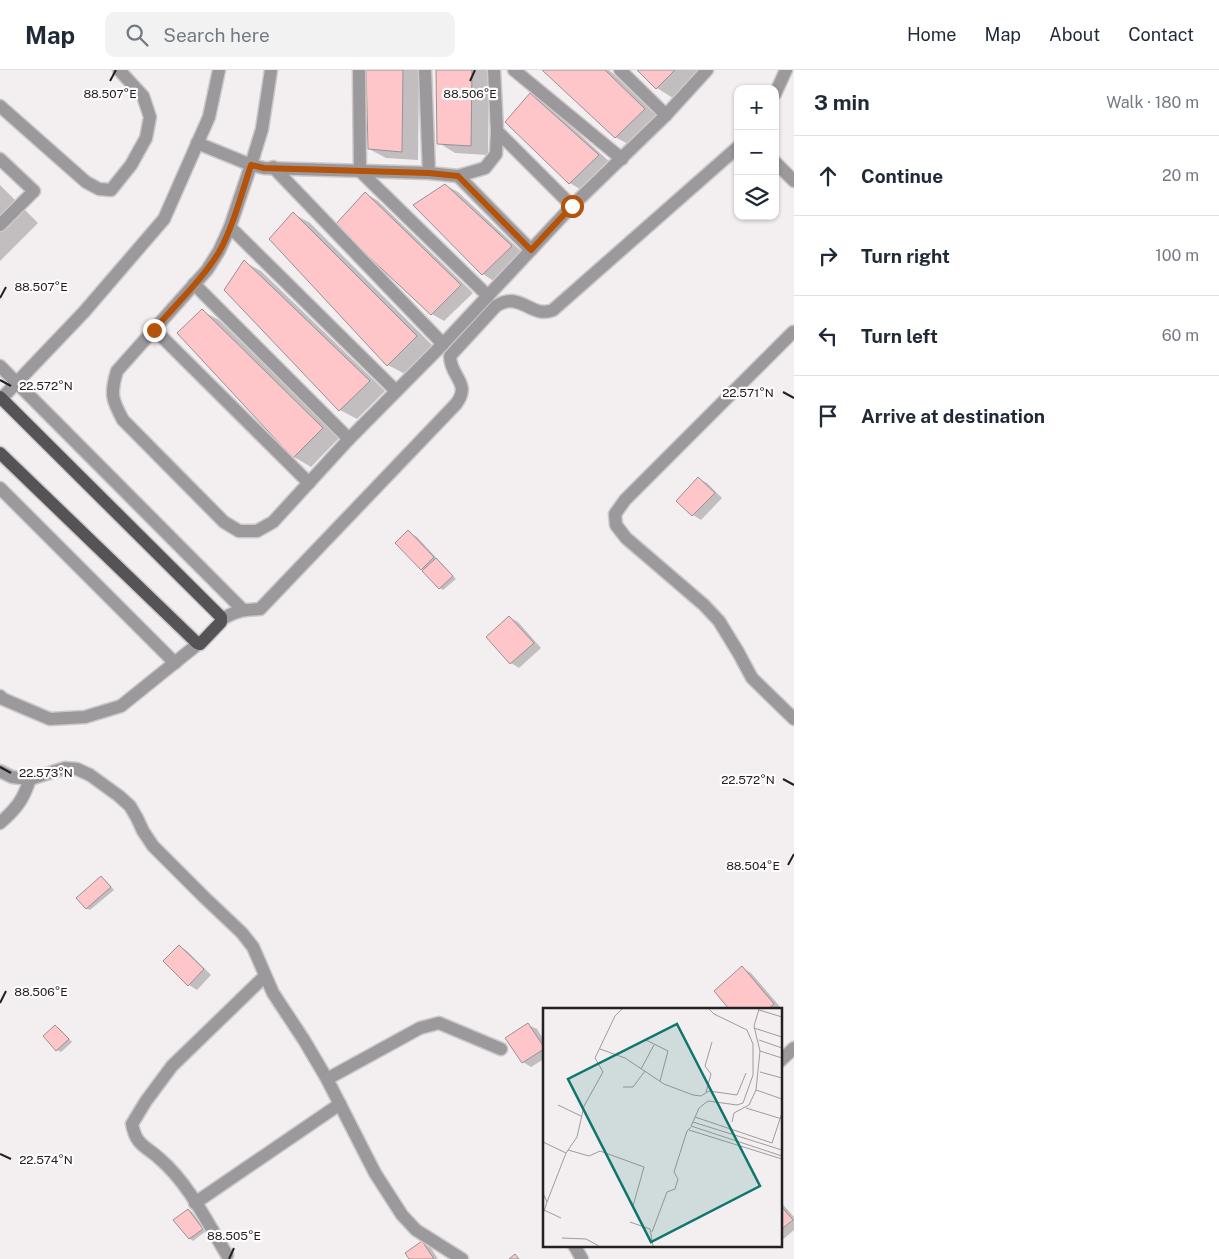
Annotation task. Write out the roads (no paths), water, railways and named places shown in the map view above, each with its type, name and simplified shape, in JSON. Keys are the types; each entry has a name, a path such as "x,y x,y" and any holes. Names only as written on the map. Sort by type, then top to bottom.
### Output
{"main road":[{"path":"0,399 214,610 222,619 221,622 198,644 0,453"}],"street":[{"path":"0,106 86,182 99,189 111,190 131,165 146,138 150,117 143,96 119,70"},
{"path":"0,399 84,312 164,220 208,117 219,70"},
{"path":"271,70 262,128 230,227 219,251 207,270 117,371 112,386 114,404 123,420 224,522 239,531 257,532 273,522 349,438 444,344 572,206 666,115 707,70"},
{"path":"359,70 360,171 488,296"},
{"path":"425,70 429,173"},
{"path":"197,143 251,165 264,168 429,173 458,176 485,168 496,154 497,131 494,70"},
{"path":"514,70 622,159"},
{"path":"620,70 666,115"},
{"path":"779,85 786,70"},
{"path":"497,131 572,206"},
{"path":"222,619 235,612 260,609 456,404 461,397 462,388 450,361 450,356 496,306 506,301 513,301 540,312 553,310 734,151"},
{"path":"0,159 34,191 0,224"},
{"path":"779,166 794,180"},
{"path":"273,167 444,344"},
{"path":"458,176 531,250"},
{"path":"230,227 396,391"},
{"path":"194,284 349,438"},
{"path":"154,330 309,483"},
{"path":"793,332 625,500 615,514 616,525 626,538 704,605 719,621 752,678 794,719"},
{"path":"0,366 243,610"},
{"path":"0,488 175,663"},
{"path":"0,696 50,719 85,717 122,706 198,644"},
{"path":"0,771 12,777 30,779 65,768 77,769 90,775 130,806 153,846 242,933 253,947 273,993 328,1079 375,1173 402,1215 416,1230 462,1259"},
{"path":"0,823 20,804 30,779"},
{"path":"227,1255 185,1186 174,1172 141,1145 134,1134 132,1124 146,1101 172,1066 265,976"},
{"path":"328,1079 420,1028 439,1023 501,1049"},
{"path":"782,1059 794,1048"},
{"path":"195,1203 340,1104"},
{"path":"575,1246 582,1259"}]}
